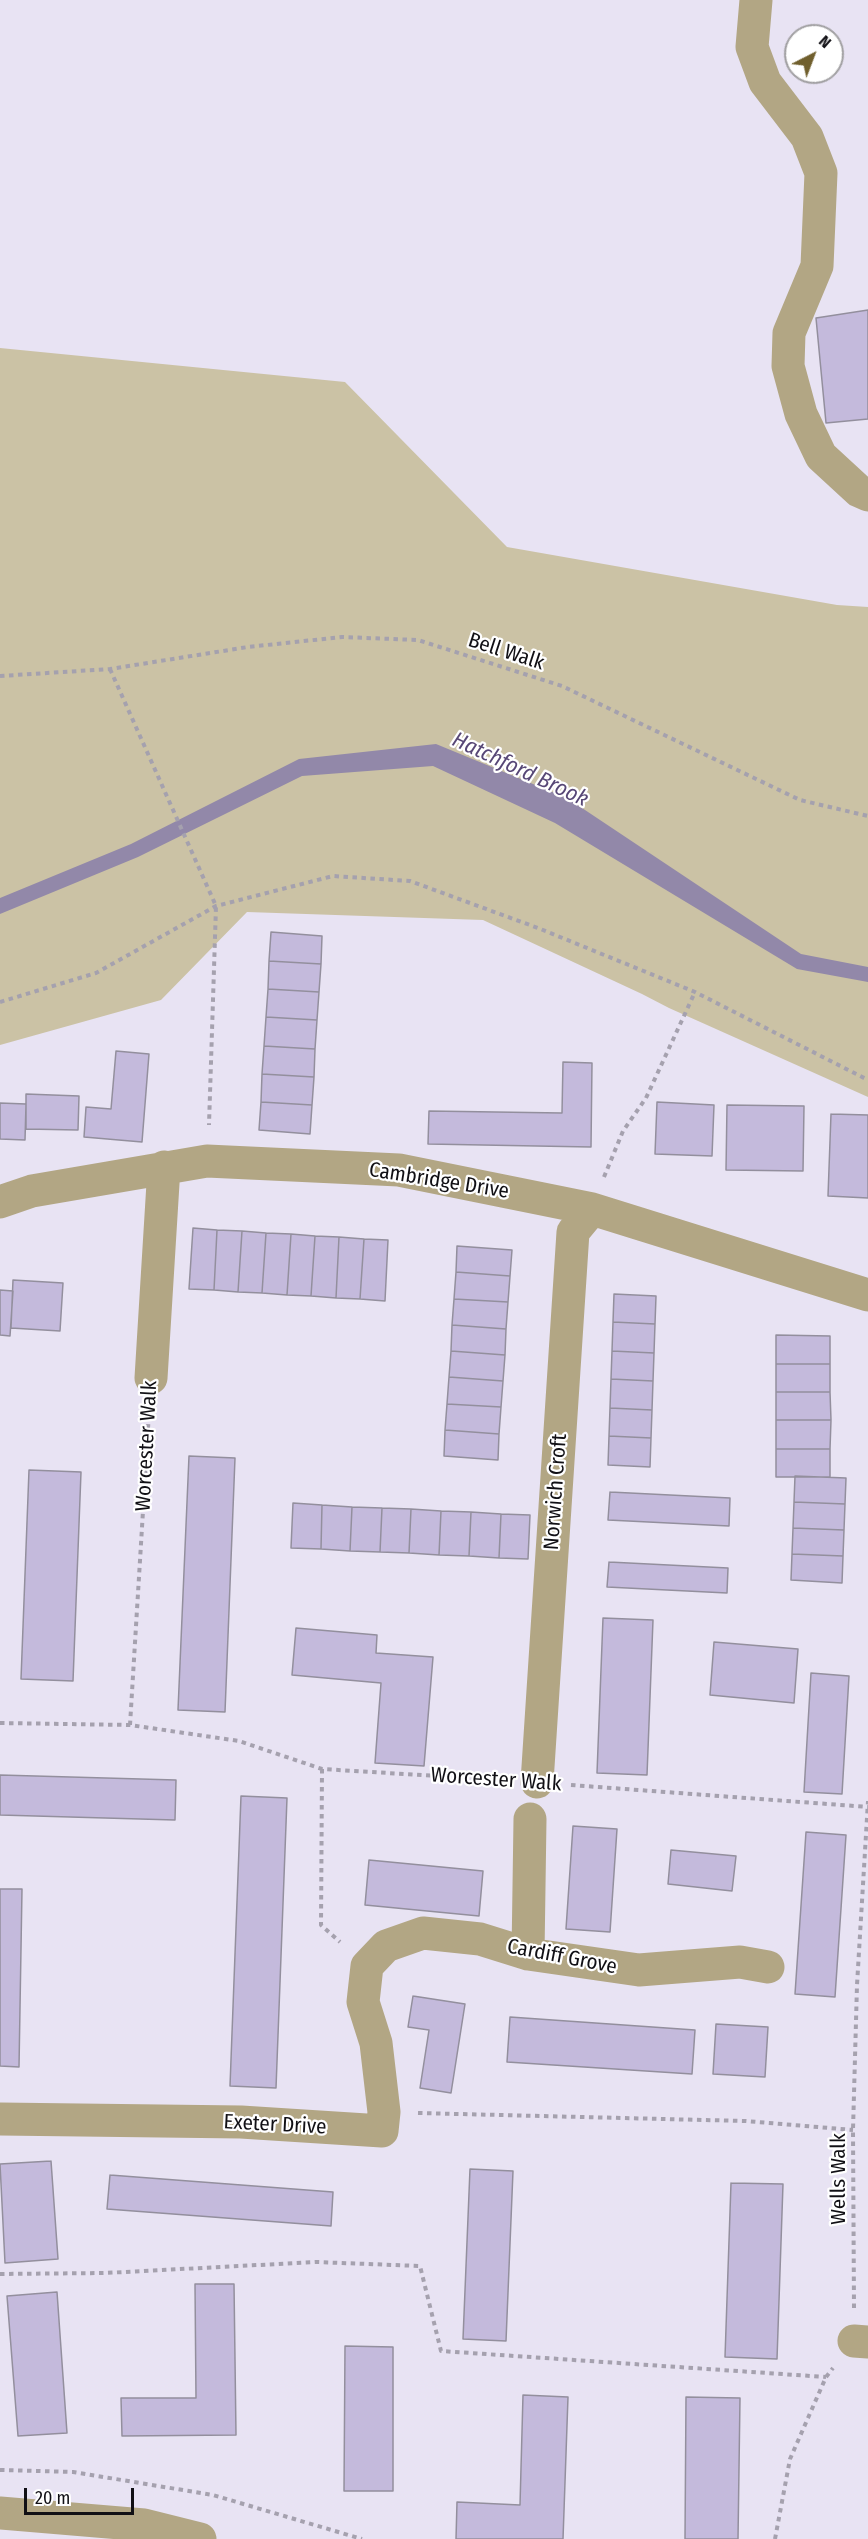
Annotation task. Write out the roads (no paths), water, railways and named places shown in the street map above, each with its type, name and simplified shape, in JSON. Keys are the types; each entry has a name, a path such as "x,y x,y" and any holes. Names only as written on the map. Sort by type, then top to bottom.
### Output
{"street":[{"path":"756,0 752,47 765,82 807,137 821,173 817,266 789,333 788,366 801,414 821,456 859,491 868,495"},
{"name":"Cambridge Drive","path":"0,1202 32,1191 207,1161 399,1170 592,1209 868,1295"},
{"name":"Worcester Walk","path":"151,1378 164,1167"},
{"name":"Norwich Croft","path":"537,1782 573,1232 592,1209"},
{"path":"528,1954 530,1819"},
{"name":"Cardiff Grove","path":"384,2112 376,2043 363,2002 367,1966 386,1946 423,1933 480,1939 528,1954 639,1970 740,1962 768,1968"},
{"name":"Exeter Drive","path":"0,2119 241,2122 382,2131 384,2112"},
{"path":"0,2513 144,2525 200,2539"}],"water label":[{"name":"Hatchford Brook","path":"520,770"}]}
